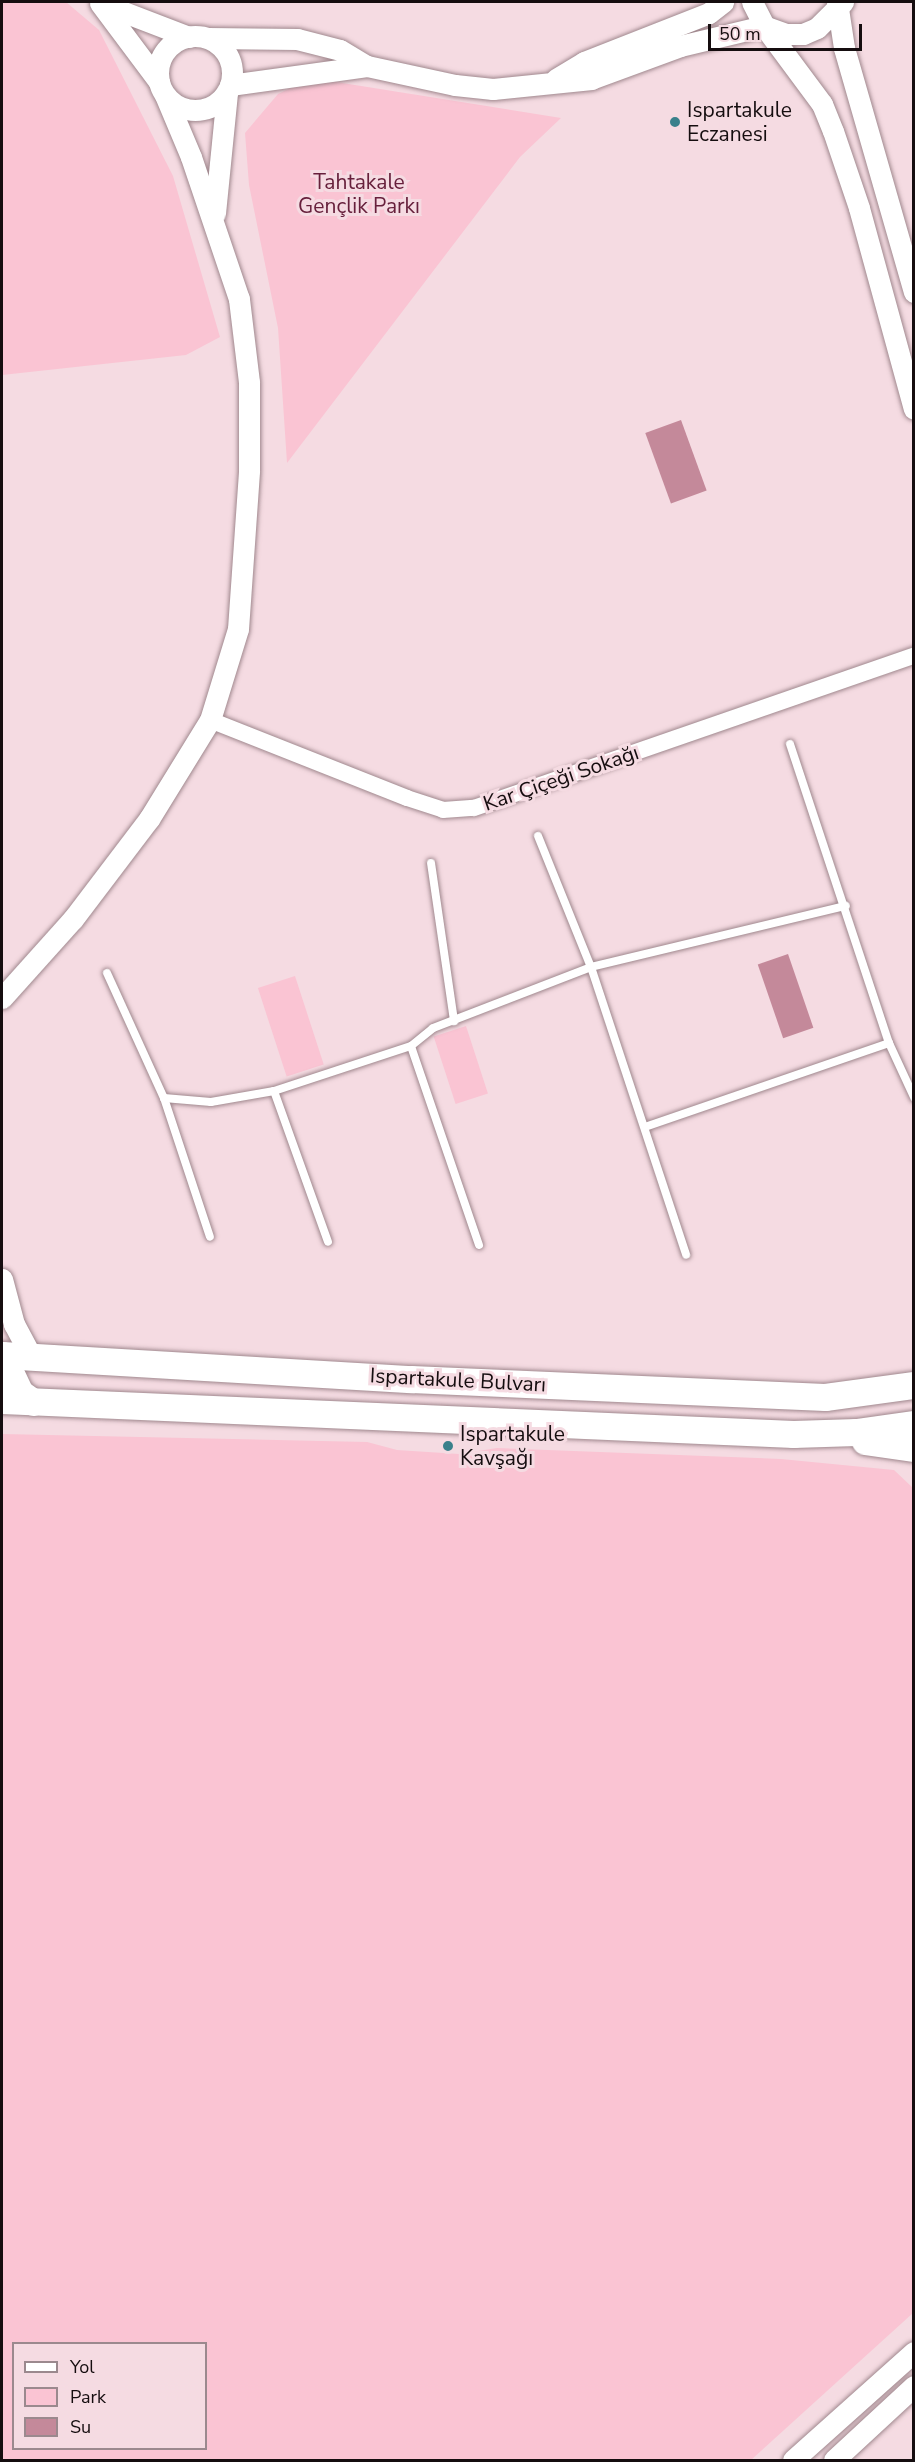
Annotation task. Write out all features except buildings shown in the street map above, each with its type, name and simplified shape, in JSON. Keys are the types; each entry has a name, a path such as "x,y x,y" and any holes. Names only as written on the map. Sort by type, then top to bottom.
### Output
{"main road":[{"name":"Ispartakule Bulvarı","path":"914,1385 825,1397 67,1361 31,1356 4,1378 33,1401 813,1434 914,1424"},
{"path":"813,1434 914,1448"}],"street":[{"path":"99,2 162,89 184,108 195,110 216,104 229,88 367,66 493,90 520,89 553,81 591,79 680,46 764,26 786,34 803,34 817,28 839,3"},
{"path":"99,2 198,38 226,52 230,63 229,88 215,229"},
{"path":"553,81 584,62 709,13 723,2"},
{"path":"752,2 764,26 822,104 833,131 859,208 914,409"},
{"path":"839,3 844,48 914,292"},
{"path":"2,998 73,919 149,819 210,720 238,629 249,470 249,382 239,299 191,157 162,89 158,71 166,50 198,38 297,39 340,50 367,66"},
{"name":"Kar Çiçeği Sokağı","path":"210,720 407,798 443,810 474,808 914,656"},
{"path":"2,1279 14,1324 31,1356"},
{"path":"793,2460 914,2352"},
{"path":"834,2460 914,2386"}],"lane":[{"path":"790,744 846,906 889,1043 914,1097"},
{"path":"538,836 591,967 686,1255"},
{"path":"431,862 454,1021"},
{"path":"164,1098 210,1102 274,1091 411,1046 434,1028 591,967 846,906"},
{"path":"107,973 164,1098 210,1237"},
{"path":"645,1127 889,1043"},
{"path":"411,1046 479,1245"},
{"path":"274,1091 328,1242"}],"green space":[{"path":"2,2 66,2 99,30 173,176 220,337 186,355 2,375"},
{"name":"Tahtakale Gençlik Parkı","path":"311,78 561,118 520,157 287,463 278,328 249,185 245,133 278,94"},
{"path":"295,976 324,1064 287,1076 258,988"},
{"path":"466,1026 488,1094 456,1104 434,1037"},
{"path":"2,1434 367,1442 397,1450 459,1454 497,1448 781,1459 894,1470 913,1488 913,2313 751,2460 2,2460"}],"water":[{"path":"681,420 707,490 671,503 645,433"},
{"path":"788,954 813,1028 783,1038 758,964"}],"place":[{"name":"Ispartakule Eczanesi","path":"675,122"},
{"name":"Ispartakule Kavşağı","path":"448,1446"}]}
